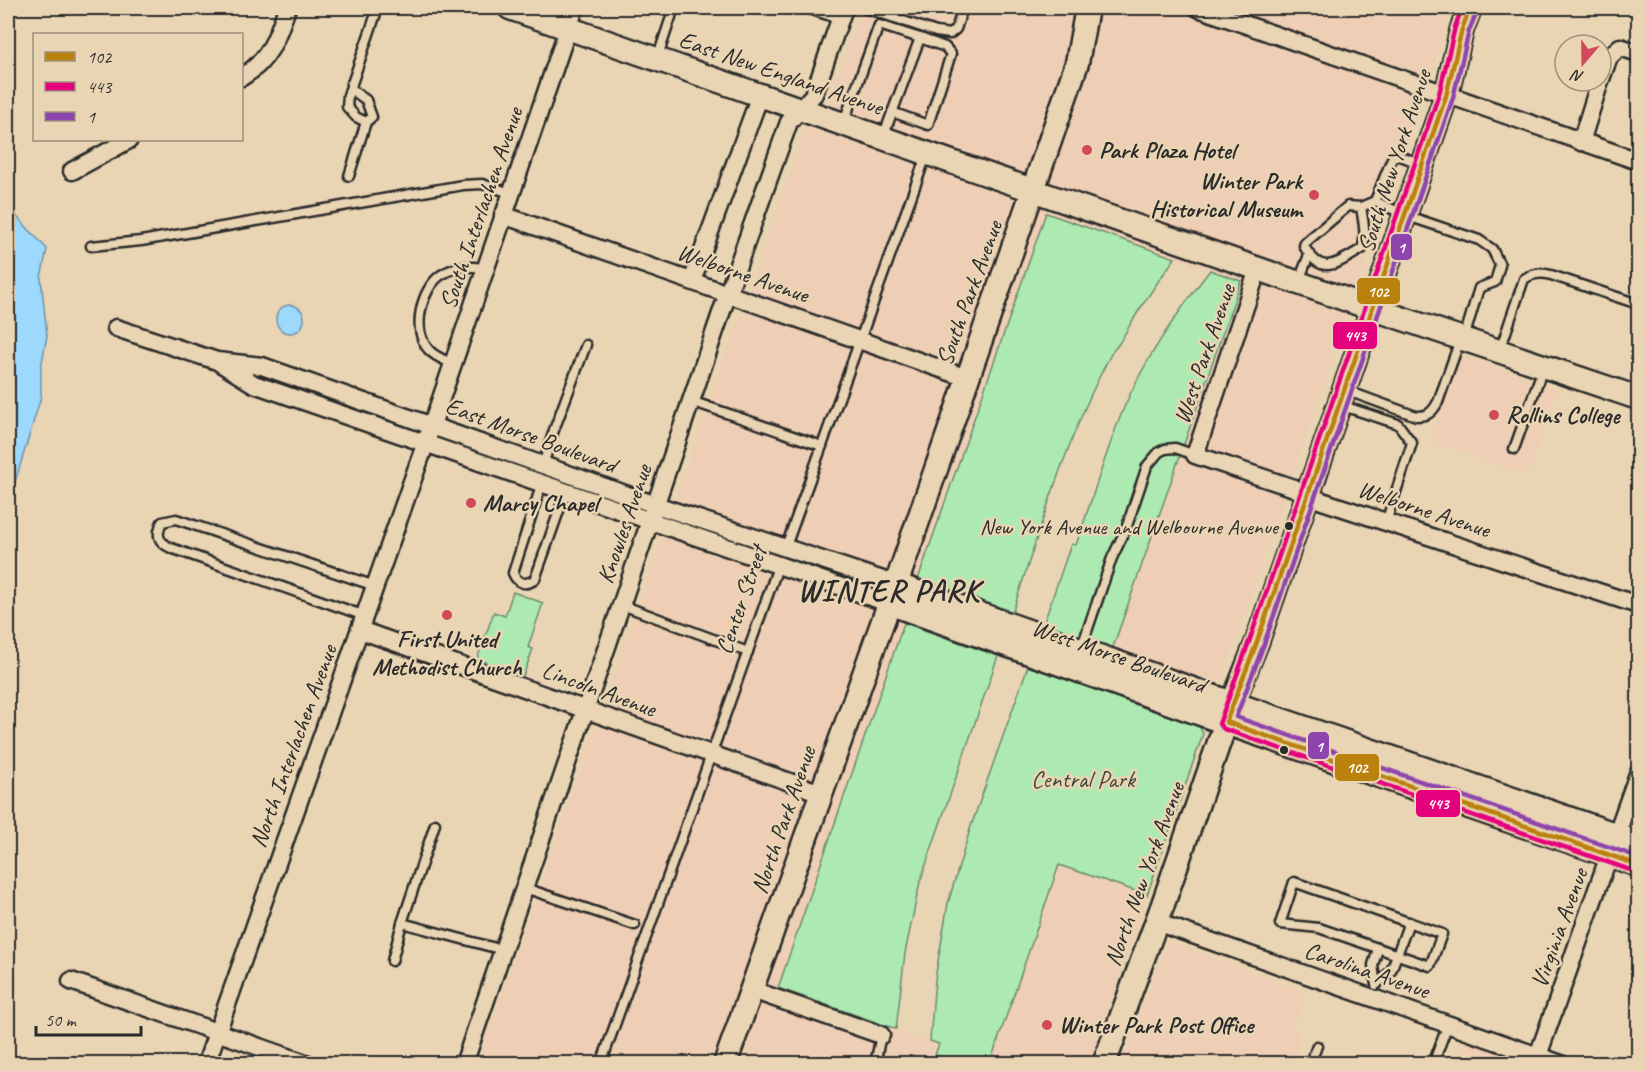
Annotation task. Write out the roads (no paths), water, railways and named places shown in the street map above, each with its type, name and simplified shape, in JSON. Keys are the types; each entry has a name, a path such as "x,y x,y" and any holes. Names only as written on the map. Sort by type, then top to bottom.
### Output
{"street":[{"path":"243,76 274,47 287,8"},
{"name":"East New England Avenue","path":"510,8 571,18 657,59 1298,283 1638,398"},
{"name":"South Park Avenue","path":"892,593 1077,63 1087,8"},
{"path":"1198,8 1313,46 1446,96 1638,161"},
{"name":"South New York Avenue","path":"1229,712 1257,642 1309,495 1446,96 1470,8"},
{"name":"Knowles Avenue","path":"464,1064 728,293 789,122 814,94 842,13"},
{"name":"South Interlachen Avenue","path":"426,444 571,18"},
{"path":"1613,53 1620,47 1638,53"},
{"path":"1613,62 1616,60 1638,65"},
{"path":"1581,142 1597,93"},
{"path":"692,281 760,94"},
{"path":"72,171 127,141"},
{"name":"Welborne Avenue","path":"503,215 967,378"},
{"name":"West Park Avenue","path":"1195,455 1258,269"},
{"name":"East Morse Boulevard","path":"116,328 217,361 262,366 543,465 653,513"},
{"name":"East Morse Boulevard","path":"217,361 254,384 426,444 566,491 653,513 892,593"},
{"name":"North Interlachen Avenue","path":"206,1064 426,444"},
{"name":"Welborne Avenue","path":"1195,455 1386,522 1638,605"},
{"name":"West Morse Boulevard","path":"892,593 1121,675 1622,844 1638,865"},
{"name":"North Park Avenue","path":"724,1064 892,593"},
{"name":"Lincoln Avenue","path":"362,623 586,710 821,793"},
{"name":"North New York Avenue","path":"1104,1064 1229,712"},
{"name":"Virginia Avenue","path":"1537,1059 1622,844 1638,774"},
{"name":"Carolina Avenue","path":"1156,922 1374,991 1448,1024 1537,1059 1561,1064"},
{"path":"71,981 298,1062"},
{"path":"752,990 881,1035"}],"lane":[{"path":"366,122 356,117 347,107 351,84 378,8"},
{"path":"657,59 674,8"},
{"path":"806,8 842,13"},
{"path":"865,8 880,10 936,32 950,34 956,29 963,8"},
{"path":"843,124 879,25 945,47 951,54 928,125 892,112"},
{"path":"883,137 920,38"},
{"path":"349,176 366,122 372,117 366,100 352,90 351,84"},
{"name":"Center Street","path":"601,1064 927,153"},
{"path":"1361,207 1364,245 1362,249 1334,266 1328,267 1309,255 1305,243 1348,206 1361,207 1376,201 1394,156 1400,156 1422,165"},
{"path":"91,246 141,241 463,185 482,184 511,193"},
{"path":"1342,397 1416,416 1426,416 1433,411 1463,338 1479,288 1495,282 1500,265 1492,249 1479,240 1405,215 1376,201"},
{"path":"1298,283 1309,255"},
{"path":"453,364 437,357 422,339 420,317 422,305 440,276 471,265 485,269"},
{"path":"1500,351 1524,279 1530,275 1544,273 1638,304"},
{"path":"543,465 586,345"},
{"path":"1514,449 1544,366"},
{"path":"1342,397 1398,424 1412,443 1386,522"},
{"path":"691,401 822,446"},
{"path":"1077,659 1147,466 1159,452 1165,449 1175,448 1195,455"},
{"path":"542,483 513,573 518,581 525,584 536,579 566,491"},
{"path":"362,623 162,544 158,537 159,529 162,522 176,519 375,586"},
{"path":"622,605 748,652"},
{"path":"392,961 402,923 435,824"},
{"path":"1294,882 1409,922 1442,934 1430,966 1319,928 1280,924 1294,882"},
{"path":"525,888 635,925"},
{"path":"1374,991 1391,972 1409,922"},
{"path":"402,923 503,950"},
{"path":"1374,991 1373,965 1378,949"},
{"path":"1433,1064 1448,1024"},
{"path":"875,1064 881,1035"},
{"path":"1310,1064 1317,1046"}],"water":[{"path":"8,207 47,249 41,278 47,336 41,367 41,397 8,505"},
{"path":"290,305 300,309 304,319 300,329 290,333 280,329 276,319 280,309"}],"place":[{"name":"Park Plaza Hotel","path":"1087,150"},
{"name":"Winter Park Historical Museum","path":"1314,195"},
{"name":"Rollins College","path":"1494,415"},
{"name":"Marcy Chapel","path":"471,503"},
{"name":"New York Avenue and Welbourne Avenue","path":"1289,526"},
{"name":"First United Methodist Church","path":"447,615"},
{"name":"Winter Park Post Office","path":"1047,1025"}],"district":[{"name":"WINTER PARK","path":"889,591"}],"park label":[{"name":"Central Park","path":"1083,779"}]}
